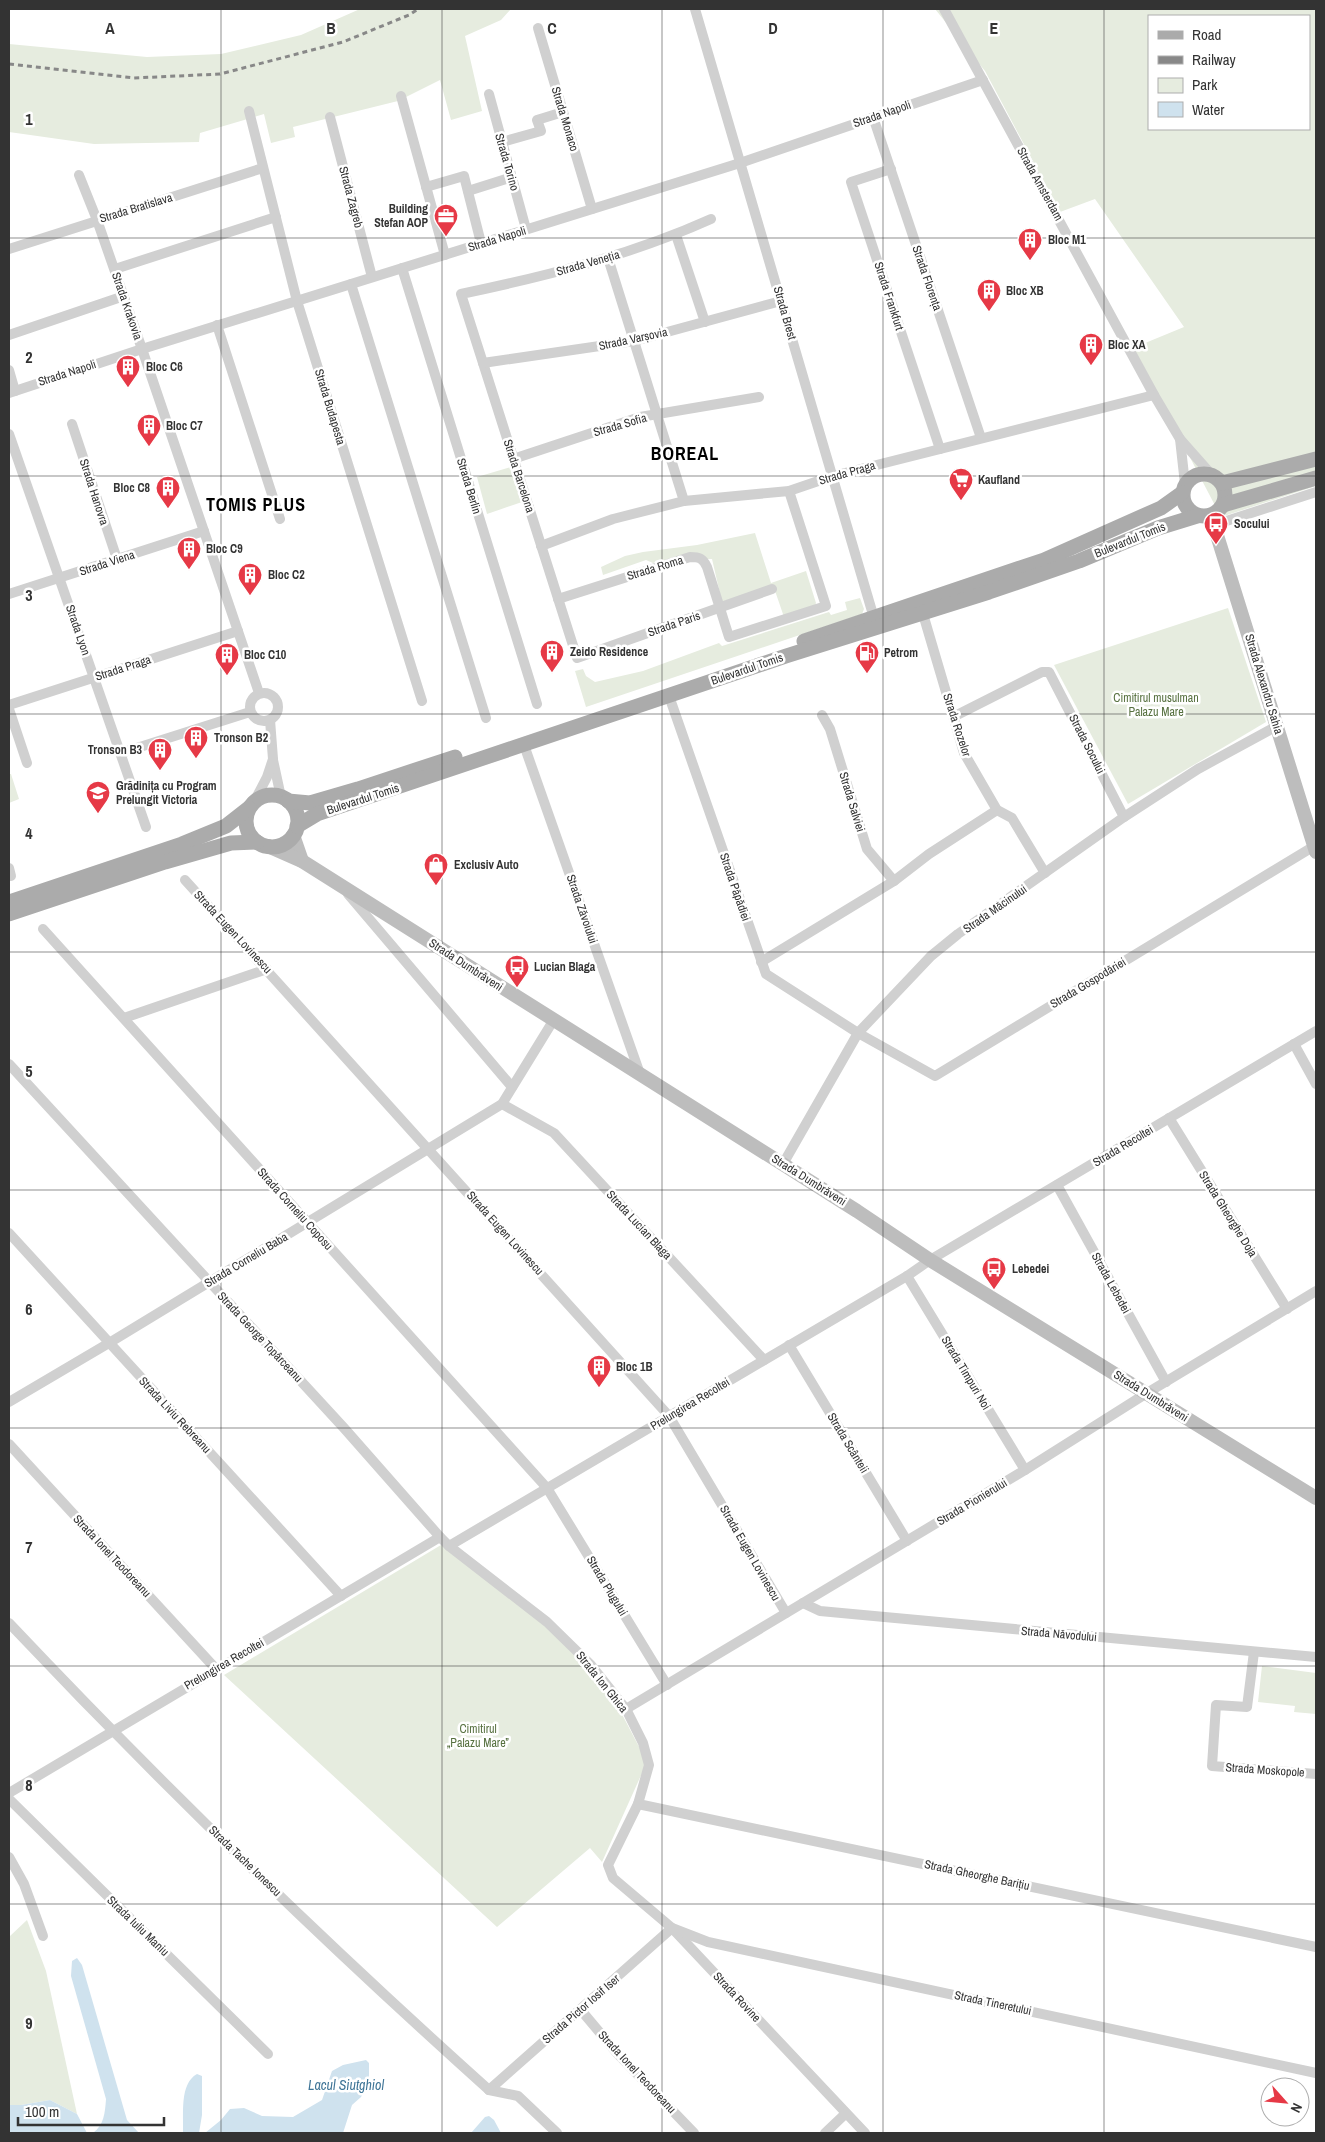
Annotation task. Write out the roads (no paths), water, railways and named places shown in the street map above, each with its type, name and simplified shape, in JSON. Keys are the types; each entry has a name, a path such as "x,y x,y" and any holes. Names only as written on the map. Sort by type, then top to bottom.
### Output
{"main road":[{"path":"1217,479 1225,498 1223,505 1218,511 1207,519 1189,511 1184,503 1184,489 1192,477 1201,473 1217,479 1316,459"},
{"path":"1223,505 1316,478"},
{"name":"Bulevardul Tomis","path":"285,799 310,803 358,789 1044,560 1161,508 1184,489"},
{"name":"Bulevardul Tomis","path":"295,830 317,814 786,656 923,614 1079,561 1158,528 1207,519"},
{"path":"9,902 182,844 226,826 267,795 285,799 297,815 295,830 286,843 231,843 165,862 9,914"},
{"path":"252,805 247,826 252,838 263,844"}],"street":[{"name":"Strada Brest","path":"695,9 874,618"},
{"name":"Strada Amsterdam","path":"944,9 1180,439 1217,479"},
{"name":"Strada Monaco","path":"538,28 592,209"},
{"name":"Strada Napoli","path":"12,392 142,349 740,163 983,80"},
{"name":"Strada Torino","path":"489,94 526,230"},
{"path":"401,96 445,255"},
{"name":"Strada Budapesta","path":"249,111 297,301 422,701"},
{"path":"502,142 540,131 537,120 563,112"},
{"name":"Strada Florența","path":"873,117 981,438"},
{"name":"Strada Zagreb","path":"330,118 372,277"},
{"name":"Strada Bratislava","path":"9,249 263,168"},
{"name":"Strada Frankfurt","path":"890,169 851,182 940,449"},
{"name":"Strada Krakovia","path":"79,175 115,270 259,693"},
{"path":"426,187 464,176 481,244"},
{"path":"468,191 512,177"},
{"path":"115,270 276,216"},
{"name":"Strada Veneția","path":"461,294 518,282 608,258 676,234 711,219"},
{"path":"676,234 705,322"},
{"path":"608,258 684,501"},
{"name":"Strada Berlin","path":"402,268 537,704"},
{"path":"351,284 486,718"},
{"name":"Strada Barcelona","path":"461,294 576,658"},
{"path":"9,335 124,296"},
{"name":"Strada Varșovia","path":"483,363 634,341 781,301"},
{"path":"217,326 280,519"},
{"path":"9,370 12,392"},
{"name":"Strada Praga","path":"541,546 613,519 684,501 789,491 833,476 1154,394"},
{"name":"Strada Sofia","path":"513,459 640,417 760,397"},
{"name":"Strada Hanovra","path":"72,424 117,560"},
{"name":"Strada Lyon","path":"9,434 146,827"},
{"name":"Strada Amsterdam","path":"1180,439 1184,489"},
{"path":"720,608 729,638 826,606 789,491"},
{"path":"1207,519 1316,492"},
{"name":"Strada Alexandru Sahia","path":"1207,519 1316,848"},
{"name":"Strada Viena","path":"9,594 204,531"},
{"name":"Strada Roma","path":"558,599 679,559 699,557 707,567 720,608"},
{"name":"Strada Paris","path":"576,658 772,589"},
{"name":"Strada Rozelor","path":"923,614 964,752 997,810 1012,818 1045,873"},
{"name":"Strada Praga","path":"9,707 94,677 238,631"},
{"name":"Strada Socului","path":"953,717 1042,672 1049,672 1124,817"},
{"path":"250,712 251,701 259,693 269,694 276,700 278,709 270,720 273,759 285,799"},
{"name":"Strada Păpădiei","path":"669,696 766,974 858,1033"},
{"path":"9,707 27,763"},
{"path":"121,753 250,712"},
{"path":"250,712 259,720 270,720"},
{"name":"Strada Salviei","path":"822,715 830,729 867,849 894,881"},
{"name":"Strada Măcinului","path":"783,1164 858,1033 931,956 1124,817 1198,769 1277,726"},
{"name":"Strada Zăvoiului","path":"524,745 640,1074"},
{"path":"252,805 267,776 273,759"},
{"path":"761,962 894,881 929,854 997,810"},
{"path":"295,830 302,861"},
{"name":"Strada Dumbrăveni","path":"263,844 302,861 857,1211 930,1260 1316,1498"},
{"name":"Strada Gospodăriei","path":"858,1033 935,1076 1316,848"},
{"name":"Strada Eugen Lovinescu","path":"186,880 670,1416 786,1614"},
{"path":"341,886 512,1087"},
{"name":"Strada Corneliu Coposu","path":"43,929 548,1488"},
{"path":"124,1018 267,969"},
{"name":"Strada Corneliu Baba","path":"9,1402 502,1104 553,1021"},
{"name":"Strada Recoltei","path":"930,1260 1316,1031"},
{"path":"1294,1044 1316,1084"},
{"name":"Strada George Topârceanu","path":"9,1064 344,1428 449,1546"},
{"name":"Strada Lucian Blaga","path":"502,1104 554,1133 764,1360"},
{"name":"Strada Gheorghe Doja","path":"1169,1118 1287,1309"},
{"name":"Strada Lebedei","path":"1057,1185 1166,1382"},
{"name":"Strada Liviu Rebreanu","path":"9,1234 341,1596"},
{"name":"Prelungirea Recoltei","path":"449,1546 908,1276 930,1260"},
{"name":"Strada Timpuri Noi","path":"908,1276 1025,1470"},
{"name":"Strada Pionierului","path":"626,1709 1025,1470 1147,1393 1316,1291"},
{"name":"Strada Scânteii","path":"789,1346 907,1541"},
{"name":"Strada Ionel Teodoreanu","path":"9,1444 216,1669"},
{"name":"Strada Plugului","path":"548,1488 667,1685"},
{"name":"Prelungirea Recoltei","path":"9,1792 440,1537"},
{"name":"Strada Ion Ghica","path":"449,1546 514,1594 547,1622 591,1665 626,1709 643,1743 649,1765 638,1804 608,1865"},
{"name":"Strada Năvodului","path":"803,1603 820,1611 1316,1657"},
{"name":"Strada Tache Ionescu","path":"9,1623 111,1731 395,2005 489,2090"},
{"name":"Strada Moskopole","path":"1254,1652 1247,1707 1216,1705 1212,1766 1316,1774"},
{"name":"Strada Iuliu Maniu","path":"9,1799 268,2054"},
{"name":"Strada Gheorghe Barițiu","path":"638,1804 1316,1947"},
{"path":"9,1858 24,1884 43,1936"},
{"name":"Strada Rovine","path":"608,1865 613,1878 672,1928 864,2133"},
{"name":"Strada Pictor Iosif Iser","path":"489,2090 672,1928"},
{"name":"Strada Tineretului","path":"672,1928 708,1942 1316,2073"},
{"name":"Strada Ionel Teodoreanu","path":"580,2009 617,2053 694,2133"},
{"path":"489,2090 518,2096 556,2133"},
{"path":"826,2133 845,2114"}],"water":[{"path":"77,1958 82,1965 127,2120 139,2133 93,2133 102,2122 106,2099 71,1976 72,1961"},
{"name":"Lacul Siutghiol","path":"366,2060 369,2063 369,2082 361,2097 352,2105 343,2133 205,2133 221,2120 230,2109 244,2108 262,2116 293,2117 322,2100 332,2071 343,2065"},
{"path":"197,2074 202,2076 202,2115 199,2133 183,2133 185,2092 191,2079"},
{"path":"50,2100 77,2114 87,2133 9,2133 9,2105"},
{"path":"489,2116 494,2120 501,2133 471,2133 485,2117"}],"railway":[{"path":"9,64 134,78 220,74 343,42 409,15 418,9"}],"place":[{"name":"Building Stefan AOP","path":"446,237"},
{"name":"Bloc M1","path":"1030,261"},
{"name":"Bloc XB","path":"989,312"},
{"name":"Bloc XA","path":"1091,366"},
{"name":"Bloc C6","path":"128,388"},
{"name":"Bloc C7","path":"149,447"},
{"name":"Kaufland","path":"961,501"},
{"name":"Bloc C8","path":"168,509"},
{"name":"Socului","path":"1216,545"},
{"name":"Bloc C9","path":"189,570"},
{"name":"Bloc C2","path":"250,596"},
{"name":"Zeido Residence","path":"552,673"},
{"name":"Petrom","path":"867,674"},
{"name":"Bloc C10","path":"227,676"},
{"name":"Tronson B2","path":"196,759"},
{"name":"Tronson B3","path":"160,771"},
{"name":"Grădinița cu Program Prelungit Victoria","path":"98,814"},
{"name":"Exclusiv Auto","path":"436,886"},
{"name":"Lucian Blaga","path":"517,988"},
{"name":"Lebedei","path":"994,1290"},
{"name":"Bloc 1B","path":"599,1388"}],"district":[{"name":"BOREAL","path":"685,453"},
{"name":"TOMIS PLUS","path":"256,504"}],"park label":[{"name":"Cimitirul musulman Palazu Mare","path":"1156,705"},
{"name":"Cimitirul „Palazu Mare”","path":"478,1736"}]}
